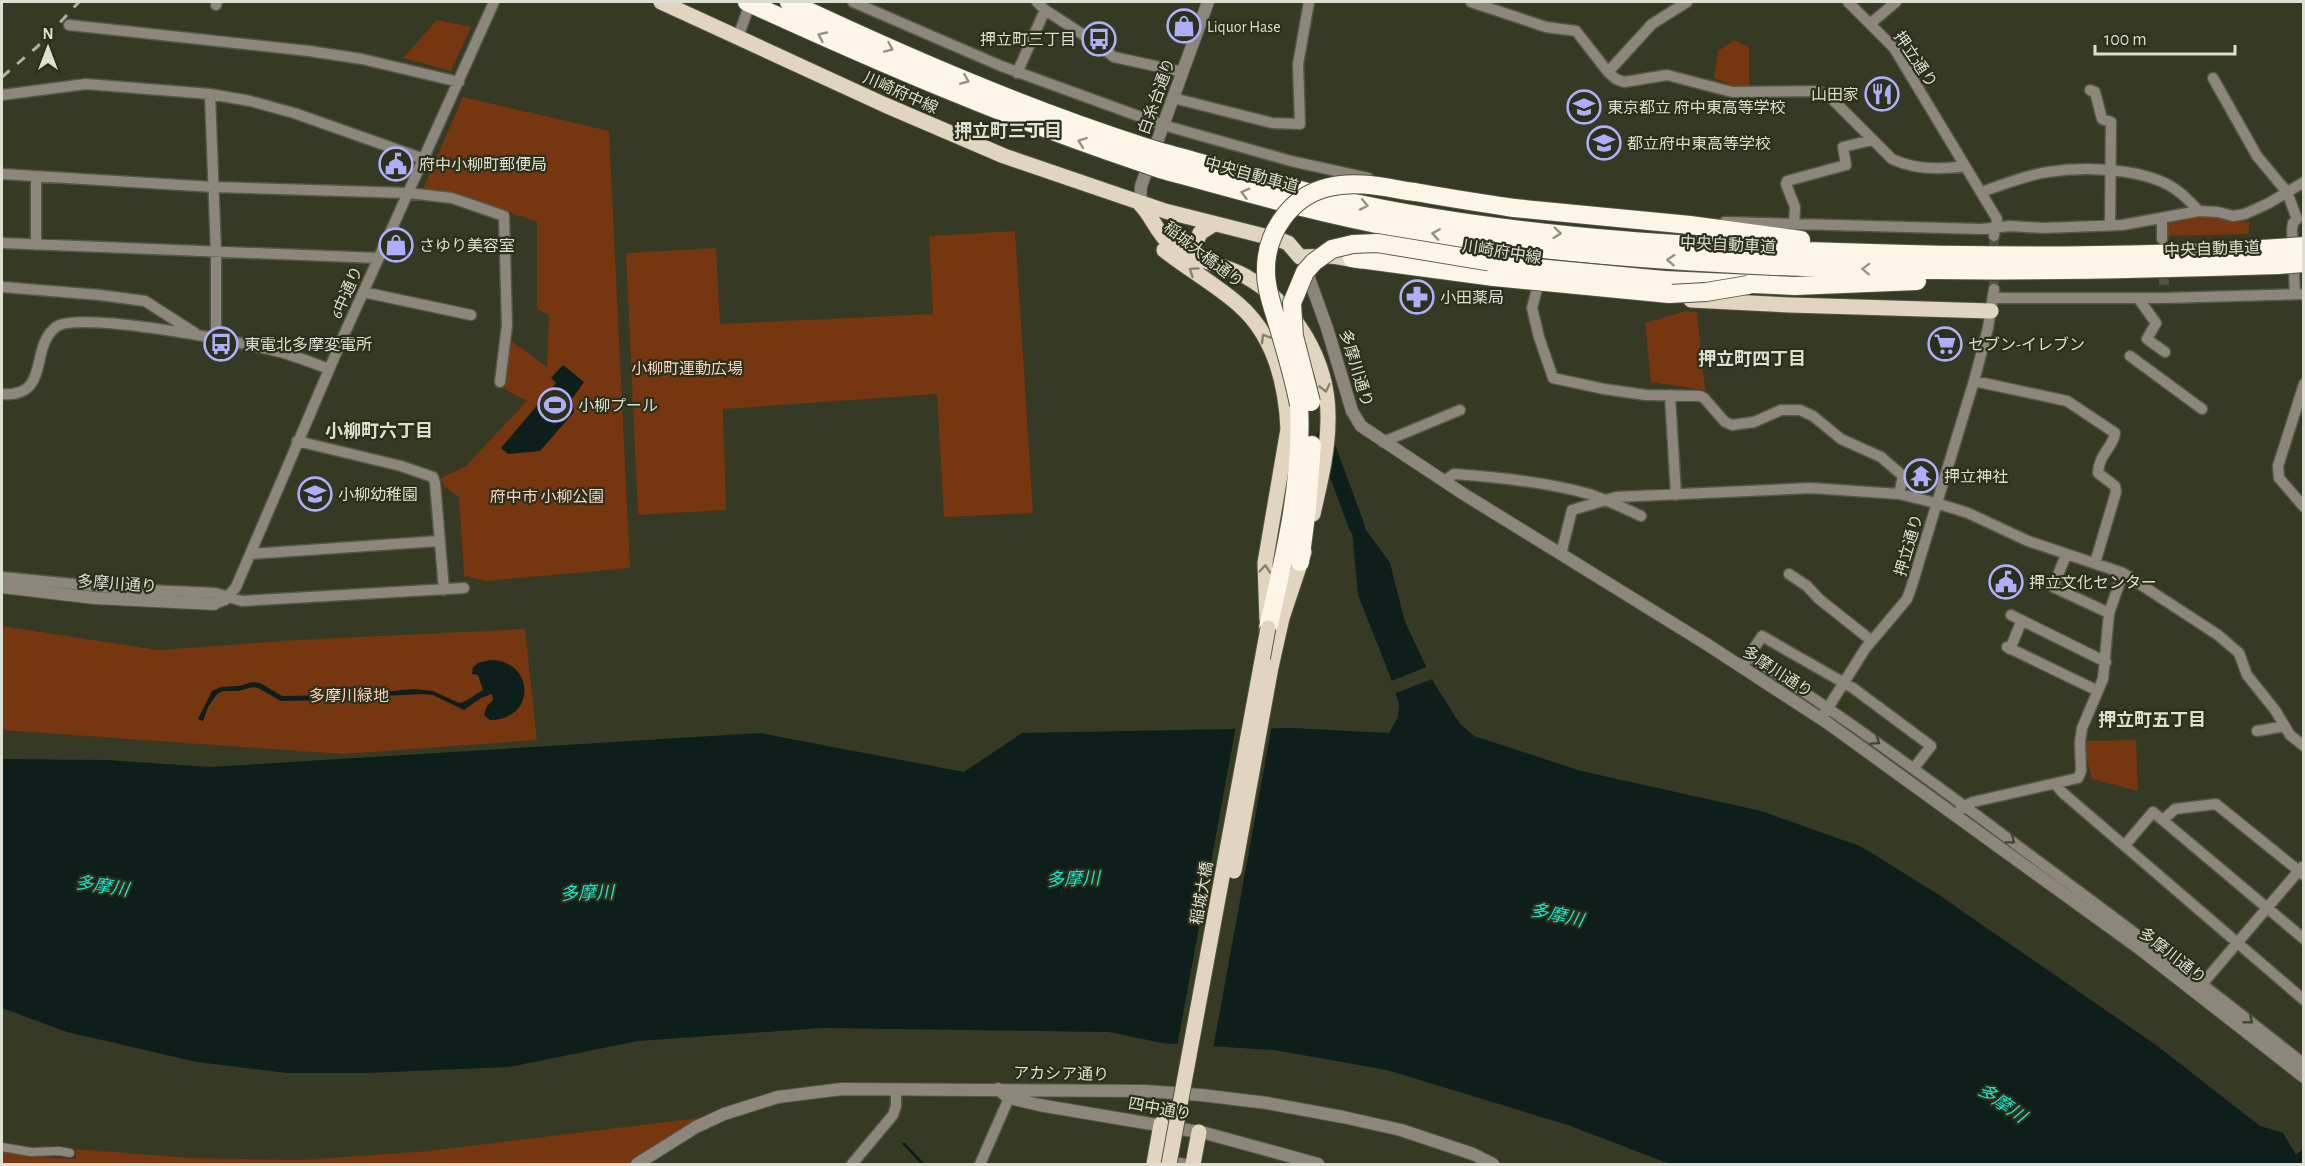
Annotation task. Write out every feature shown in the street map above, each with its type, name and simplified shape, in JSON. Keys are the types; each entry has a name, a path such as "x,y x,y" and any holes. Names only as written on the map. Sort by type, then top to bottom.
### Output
{"highway":[{"path":"789,2 911,58 1092,130 1140,153"},
{"path":"747,7 1011,117 1140,153"},
{"name":"中央自動車道","path":"1140,153 1162,161 1405,213 1598,238 1788,250 1929,255 2270,257 2304,263"},
{"path":"1273,630 1293,498 1300,429 1299,405 1294,379 1272,307 1266,273 1268,247 1280,221 1303,198 1328,187 1343,185 1379,187 1514,208 1690,225 1825,244 2270,257"},
{"path":"1300,562 1313,428 1307,378 1293,326 1292,303 1305,272 1332,249 1353,244 1377,243 1516,266 1664,280 1795,286 1928,281 2131,279 2270,257"},
{"name":"中央自動車道","path":"2270,257 2304,246"},
{"path":"1352,258 1494,277 1669,294 1706,292 1748,285"}],"main road":[{"name":"川崎府中線","path":"661,2 1004,156 1140,204 1280,240 1288,243 1300,257"},
{"name":"稲城大橋通り","path":"1140,204 1151,215 1161,235 1177,249 1234,270 1258,284 1282,304 1304,334 1321,372 1329,417 1324,460 1307,543 1273,630"},
{"name":"稲城大橋通り","path":"1140,204 1144,225 1158,245 1240,306 1254,321 1268,342 1278,365 1287,408 1288,429 1265,570 1273,630"},
{"path":"1198,257 1196,245 1200,232 1214,224"},
{"name":"川崎府中線","path":"1300,257 1314,250 1333,246 1377,248 1601,289 1681,300 1699,299 1790,305 1993,299"},
{"name":"川崎府中線","path":"1300,257 1333,255 1392,270 1537,289 1601,289"},
{"name":"稲城大橋","path":"1159,1164 1273,630"},
{"name":"稲城大橋","path":"1179,1164 1273,630"},
{"path":"1159,1164 1161,1124"},
{"path":"1193,1164 1199,1132"}],"street":[{"name":"6中通り","path":"229,597 250,554 378,258 494,2"},
{"path":"853,2 1017,73 1163,125 1291,161 1404,186 1519,204 1648,217 1794,225 1995,231 2122,225 2199,212 2218,212 2234,216 2245,214 2304,182"},
{"name":"白糸台通り","path":"1140,204 1141,186 1208,2"},
{"path":"1173,98 1272,123 1300,124 1298,64 1309,2"},
{"path":"1471,2 1546,27 1576,31 1616,79 1624,81 1667,75 1732,92 1816,91 1829,96 1892,159 1926,169 1965,166"},
{"path":"1608,72 1652,24 1686,2"},
{"name":"押立通り","path":"1848,2 1894,48 1997,219 1995,231"},
{"path":"1870,23 1896,2"},
{"path":"1017,73 1041,6 1114,57 1183,72"},
{"path":"738,38 747,7"},
{"path":"69,25 309,51 362,59 459,82"},
{"path":"1993,299 2165,298 2299,294 2292,230 2293,223 2297,219 2287,192 2257,156 2213,78"},
{"path":"2,95 86,84 210,94 250,101 294,113 424,159"},
{"path":"2090,90 2095,92 2102,119 2111,122 2110,225"},
{"path":"210,94 216,253 216,339"},
{"path":"1794,225 1795,207 1786,184 1787,181 1846,165 1842,147 1872,140"},
{"path":"1981,192 2049,171 2109,170 2139,174 2165,184 2179,191 2199,212"},
{"path":"2,174 213,187 408,193 452,198 504,216 507,325 501,382"},
{"path":"36,176 36,245"},
{"path":"2162,218 2162,239"},
{"path":"2,243 378,258"},
{"name":"多摩川通り","path":"1300,257 1317,299 1354,417 1361,426 1561,554 1745,662 1821,719 1960,810 2304,1077"},
{"path":"2164,285 2165,298"},
{"path":"2,287 145,301 198,334"},
{"path":"1537,289 1532,308 1553,378 1646,395 1700,396 1725,422 1732,425 1754,422 1781,410 1800,410 1813,416 1841,439 1881,457 1903,476 1899,494"},
{"path":"363,292 471,315"},
{"path":"2138,298 2156,323 2147,339 2165,352"},
{"name":"押立通り","path":"1821,719 1872,641 1907,598 1974,381 1993,299"},
{"path":"2,394 23,391 31,385 49,335 56,327 76,322 198,334 275,350 329,369"},
{"path":"2130,356 2202,409"},
{"path":"1974,381 2067,400 2115,433 2115,438 2098,463 2098,473 2115,486 2116,492 2095,563"},
{"path":"2304,384 2278,466 2279,478 2304,507"},
{"path":"1670,395 1676,495"},
{"path":"1383,442 1460,410"},
{"path":"297,441 401,466 433,477 444,590"},
{"path":"1444,481 1454,474 1515,480 1572,490 1605,500 1641,516"},
{"path":"1561,554 1572,510 1616,497 1811,488 1899,494 1936,503 1968,513 2028,541 2123,573 2218,635 2239,653 2247,675 2275,710 2290,735 2304,746"},
{"path":"250,554 439,540"},
{"path":"2066,555 2052,587 2109,613"},
{"path":"1960,810 2078,778 2081,771 2082,728 2103,679 2109,613 2123,573"},
{"path":"1789,574 1808,586 1819,599 1872,641"},
{"path":"2,577 124,589 215,593 242,601 464,588"},
{"name":"多摩川通り","path":"2,587 94,598 214,604 229,597"},
{"path":"2011,615 2106,662"},
{"path":"2022,620 2008,648 2098,691"},
{"path":"1914,768 1931,746 1845,682 1762,636 1745,662 1828,707 1914,768 1960,810 2203,983 2304,1064"},
{"path":"2258,731 2285,726"},
{"path":"2055,784 2304,1000"},
{"path":"2163,820 2175,809 2216,804 2302,871 2203,983"},
{"path":"2124,845 2153,812 2304,939"},
{"path":"852,1164 893,1115 896,1106 896,1089"},
{"name":"アカシア通り","path":"637,1164 696,1127 751,1104 810,1091 998,1089 1145,1090 1267,1103 1401,1130 1473,1154 1493,1164"},
{"name":"四中通り","path":"998,1089 1009,1098 1039,1106 1161,1124 1318,1164"},
{"path":"980,1164 1009,1098"},
{"path":"2,1148 31,1152 70,1153"},
{"path":"1159,1164 1166,1160 1184,1164"}],"green space":[{"path":"437,20 471,27 451,71 403,58"},
{"path":"1734,40 1749,47 1749,86 1734,86 1714,78 1718,51"},
{"name":"府中市 小柳公園","path":"463,97 609,131 630,568 486,581 464,576 459,497 444,486 441,478 465,467 527,401 504,389 510,340 547,367 549,315 537,309 537,222 448,191 423,189"},
{"path":"2199,216 2249,222 2249,234 2168,236 2168,222"},
{"name":"小柳町運動広場","path":"1015,231 1033,513 944,517 937,394 723,409 726,510 638,515 626,253 716,248 720,324 933,314 929,236"},
{"path":"1686,311 1697,312 1705,390 1651,382 1645,323"},
{"name":"多摩川緑地","path":"2,626 158,650 297,640 525,629 537,740 342,754 2,730"},
{"path":"2136,740 2138,791 2092,779 2082,741"},
{"path":"707,1117 627,1164 2,1164 2,1151 76,1159 76,1149 190,1158 302,1160 429,1151"}],"water":[{"name":"小柳プール","path":"563,365 584,382 572,399 574,412 540,451 508,454 501,448 556,383 551,378"},
{"name":"多摩川","path":"1350,508 1390,563 1405,622 1434,683 1460,724 1474,736 1581,771 1761,811 1862,847 1939,895 2156,1045 2260,1126 2283,1133 2296,1155 2303,1149 2303,1164 1670,1164 1568,1125 1387,1070 1274,1050 1162,1043 1109,1032 822,1028 638,1041 509,1067 367,1073 287,1073 197,1062 67,1032 2,1008 2,759 106,760 210,767 760,733 964,772 1022,733 1291,728 1389,733 1398,717 1399,704 1358,595"},
{"path":"490,660 505,663 516,669 522,679 523,701 516,711 505,717 490,720 484,715 487,706 493,700 492,694 481,698 464,710 433,695 382,696 359,693 334,700 281,701 253,687 217,694 208,707 203,721 198,719 212,691 221,687 253,682 260,683 282,696 334,695 361,689 383,692 414,689 433,691 462,703 483,690 478,675 472,674 473,667"}],"pier":[{"path":"1429,666 1435,678 1393,694 1389,682"},
{"path":"1272,725 1213,1049 1177,1047 1236,726"}],"waterway":[{"path":"1324,438 1357,527"},
{"path":"904,1144 923,1164"}],"tunnel":[{"path":"1994,236 1994,289"},
{"path":"2163,263 2164,285"}],"railway":[{"path":"2,77 37,47 79,2"}],"place":[{"name":"Liquor Hase","path":"1184,26"},
{"name":"押立町三丁目","path":"1099,39"},
{"name":"山田家","path":"1882,94"},
{"name":"東京都立 府中東高等学校","path":"1584,107"},
{"name":"都立府中東高等学校","path":"1604,143"},
{"name":"府中小柳町郵便局","path":"396,164"},
{"name":"さゆり美容室","path":"396,245"},
{"name":"小田薬局","path":"1417,297"},
{"name":"東電北多摩変電所","path":"221,344"},
{"name":"セブン-イレブン","path":"1945,344"},
{"name":"小柳プール","path":"555,405"},
{"name":"押立神社","path":"1921,476"},
{"name":"小柳幼稚園","path":"315,494"},
{"name":"押立文化センター","path":"2006,582"}],"district":[{"name":"押立町三丁目","path":"1008,131"},
{"name":"押立町四丁目","path":"1752,359"},
{"name":"小柳町六丁目","path":"379,431"},
{"name":"押立町五丁目","path":"2152,720"}]}
